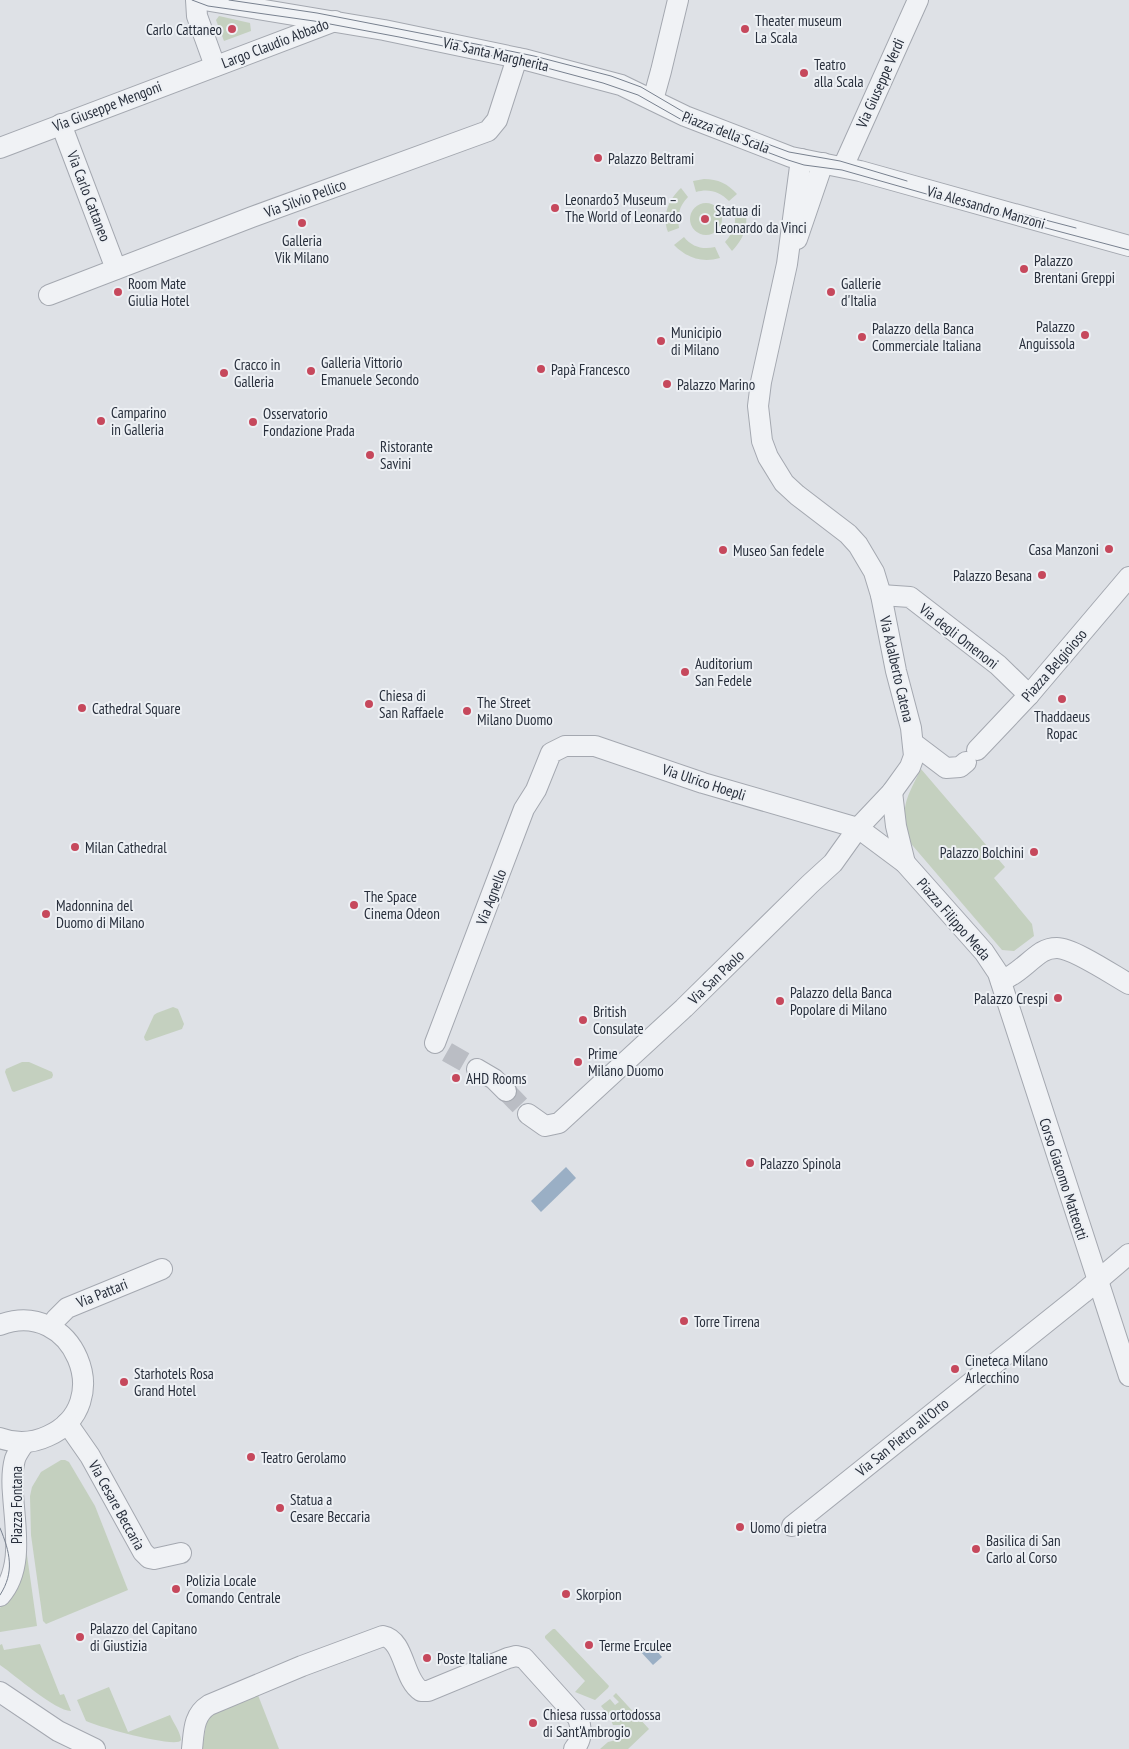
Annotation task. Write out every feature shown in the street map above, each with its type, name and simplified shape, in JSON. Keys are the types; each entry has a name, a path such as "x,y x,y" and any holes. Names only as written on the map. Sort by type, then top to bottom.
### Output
{"street":[{"name":"Largo Claudio Abbado","path":"196,0 197,16 215,66 335,21"},
{"name":"Largo Claudio Abbado","path":"204,0 242,3 335,21"},
{"path":"653,100 662,71 678,0"},
{"name":"Via Giuseppe Verdi","path":"843,166 918,0"},
{"name":"Via Santa Margherita","path":"335,21 517,58 621,85 653,100"},
{"name":"Via Silvio Pellico","path":"49,295 488,130 498,120 517,58"},
{"name":"Via Giuseppe Mengoni","path":"0,148 215,66"},
{"name":"Piazza della Scala","path":"653,100 707,126 778,152 801,159 843,166"},
{"name":"Via Carlo Cattaneo","path":"61,124 116,269"},
{"path":"787,264 801,159"},
{"path":"787,264 824,163"},
{"name":"Via Alessandro Manzoni","path":"843,166 1129,246"},
{"name":"Via Adalberto Catena","path":"787,264 761,382 758,406 762,441 768,457 784,483 848,534 858,545 874,572 881,595 913,743"},
{"name":"Piazza Belgioioso","path":"913,743 946,768 960,767 1029,695 1129,577"},
{"name":"Via degli Omenoni","path":"881,595 910,597 998,665 1029,695"},
{"path":"858,828 892,792 910,767 914,756 913,743"},
{"name":"Via Ulrico Hoepli","path":"550,753 565,746 596,746 703,783 858,828"},
{"name":"Via Agnello","path":"436,1043 524,809 536,790 550,753"},
{"name":"Piazza Filippo Meda","path":"892,792 896,826 905,863"},
{"name":"Piazza Filippo Meda","path":"858,828 905,863 984,952 993,964 1001,981"},
{"name":"Via San Paolo","path":"528,1114 545,1126 554,1125 565,1117 690,1002 810,884 834,864 858,828"},
{"path":"1001,981 1012,976 1048,949 1056,948 1070,951 1129,984"},
{"name":"Corso Giacomo Matteotti","path":"1001,981 1129,1376"},
{"path":"477,1069 494,1079 506,1091"},
{"name":"Via San Pietro all'Orto","path":"792,1526 1098,1281 1129,1254"},
{"name":"Via Pattari","path":"51,1327 56,1318 67,1308 162,1269"},
{"path":"0,1325 16,1321 28,1321 51,1327 71,1345 80,1361 83,1383 81,1397 76,1410 67,1423 53,1434 37,1441 25,1442 0,1438"},
{"name":"Via Cesare Beccaria","path":"67,1423 90,1456 143,1552 149,1558 181,1553"},
{"name":"Piazza Fontana","path":"0,1596 10,1583 14,1570 16,1555 12,1479 16,1458 25,1442"},
{"path":"192,1749 195,1723 199,1714 214,1702 383,1636 392,1640 415,1687 424,1691 508,1658 516,1656 524,1658 576,1714 581,1730 580,1740 574,1749"},
{"path":"0,1692 8,1701 58,1731 95,1749"}],"green space":[{"path":"219,16 250,23 251,31 224,41 216,20"},
{"path":"704,179 722,183 730,187 737,194 729,201 722,195 714,192 705,190 696,192 693,181"},
{"path":"681,188 688,197 679,211 679,228 668,232 666,226 667,208"},
{"path":"706,203 717,208 722,219 717,230 706,235 695,230 690,219 695,208"},
{"path":"744,206 746,212 745,230 740,241 732,251 725,242 731,235 734,227 734,210"},
{"path":"684,237 698,247 715,247 720,258 701,260 684,253 674,245"},
{"path":"921,769 1005,867 994,878 1032,924 1034,936 1014,951 1002,950 907,839 905,827 906,802"},
{"path":"173,1007 178,1009 184,1024 182,1029 147,1041 145,1040 144,1037 154,1015"},
{"path":"22,1062 29,1062 52,1072 52,1078 14,1092 12,1091 5,1072 6,1069"},
{"path":"61,1460 69,1462 95,1506 128,1590 46,1624 43,1621 31,1535 30,1496 32,1487 41,1472"},
{"path":"26,1548 37,1626 0,1632 0,1608 7,1598"},
{"path":"553,1629 609,1686 595,1700 575,1692 585,1681 545,1638"},
{"path":"2,1644 4,1650 40,1644 60,1695 64,1694 71,1711 45,1699 0,1665 0,1645"},
{"path":"109,1687 128,1732 170,1715 181,1740 167,1742 153,1740 105,1728 86,1721 77,1700"},
{"path":"256,1690 279,1749 202,1749 209,1709"},
{"path":"616,1693 649,1729 628,1749 600,1749 608,1742 624,1738 623,1725 613,1725 601,1706 610,1699 615,1705 619,1702 613,1696"}],"water":[{"path":"566,1167 576,1178 541,1212 531,1201"},
{"path":"649,1642 662,1657 653,1665 640,1651"}],"tunnel":[{"path":"447,1052 477,1069"},
{"path":"506,1091 528,1114"}],"tram line":[{"path":"192,0 208,6 314,21 532,64 603,83 638,95 682,120 804,165 842,170 1129,250"},
{"path":"229,0 317,13 481,45 534,56 611,76 641,87 687,114 789,152 840,161 907,181"},
{"path":"1011,211 1076,228"},
{"path":"0,1528 9,1562 8,1578 0,1595"}],"place":[{"name":"Carlo Cattaneo","path":"232,29"},
{"name":"Theater museum La Scala","path":"745,29"},
{"name":"Teatro alla Scala","path":"804,73"},
{"name":"Palazzo Beltrami","path":"598,158"},
{"name":"Leonardo3 Museum – The World of Leonardo","path":"555,208"},
{"name":"Statua di Leonardo da Vinci","path":"705,219"},
{"name":"Galleria Vik Milano","path":"302,223"},
{"name":"Palazzo Brentani Greppi","path":"1024,269"},
{"name":"Room Mate Giulia Hotel","path":"118,292"},
{"name":"Gallerie d'Italia","path":"831,292"},
{"name":"Palazzo Anguissola","path":"1085,335"},
{"name":"Palazzo della Banca Commerciale Italiana","path":"862,337"},
{"name":"Municipio di Milano","path":"661,341"},
{"name":"Papà Francesco","path":"541,369"},
{"name":"Galleria Vittorio Emanuele Secondo","path":"311,371"},
{"name":"Cracco in Galleria","path":"224,373"},
{"name":"Palazzo Marino","path":"667,384"},
{"name":"Camparino in Galleria","path":"101,421"},
{"name":"Osservatorio Fondazione Prada","path":"253,422"},
{"name":"Ristorante Savini","path":"370,455"},
{"name":"Casa Manzoni","path":"1109,549"},
{"name":"Museo San fedele","path":"723,550"},
{"name":"Palazzo Besana","path":"1042,575"},
{"name":"Auditorium San Fedele","path":"685,672"},
{"name":"Thaddaeus Ropac","path":"1062,699"},
{"name":"Chiesa di San Raffaele","path":"369,704"},
{"name":"Cathedral Square","path":"82,708"},
{"name":"The Street Milano Duomo","path":"467,711"},
{"name":"Milan Cathedral","path":"75,847"},
{"name":"Palazzo Bolchini","path":"1034,852"},
{"name":"The Space Cinema Odeon","path":"354,905"},
{"name":"Madonnina del Duomo di Milano","path":"46,914"},
{"name":"Palazzo Crespi","path":"1058,998"},
{"name":"Palazzo della Banca Popolare di Milano","path":"780,1001"},
{"name":"British Consulate","path":"583,1020"},
{"name":"Prime Milano Duomo","path":"578,1062"},
{"name":"AHD Rooms","path":"456,1078"},
{"name":"Palazzo Spinola","path":"750,1163"},
{"name":"Torre Tirrena","path":"684,1321"},
{"name":"Cineteca Milano Arlecchino","path":"955,1369"},
{"name":"Starhotels Rosa Grand Hotel","path":"124,1382"},
{"name":"Teatro Gerolamo","path":"251,1457"},
{"name":"Statua a Cesare Beccaria","path":"280,1508"},
{"name":"Uomo di pietra","path":"740,1527"},
{"name":"Basilica di San Carlo al Corso","path":"976,1549"},
{"name":"Polizia Locale Comando Centrale","path":"176,1589"},
{"name":"Skorpion","path":"566,1594"},
{"name":"Palazzo del Capitano di Giustizia","path":"80,1637"},
{"name":"Terme Erculee","path":"589,1645"},
{"name":"Poste Italiane","path":"427,1658"},
{"name":"Chiesa russa ortodossa di Sant'Ambrogio","path":"533,1723"}]}
